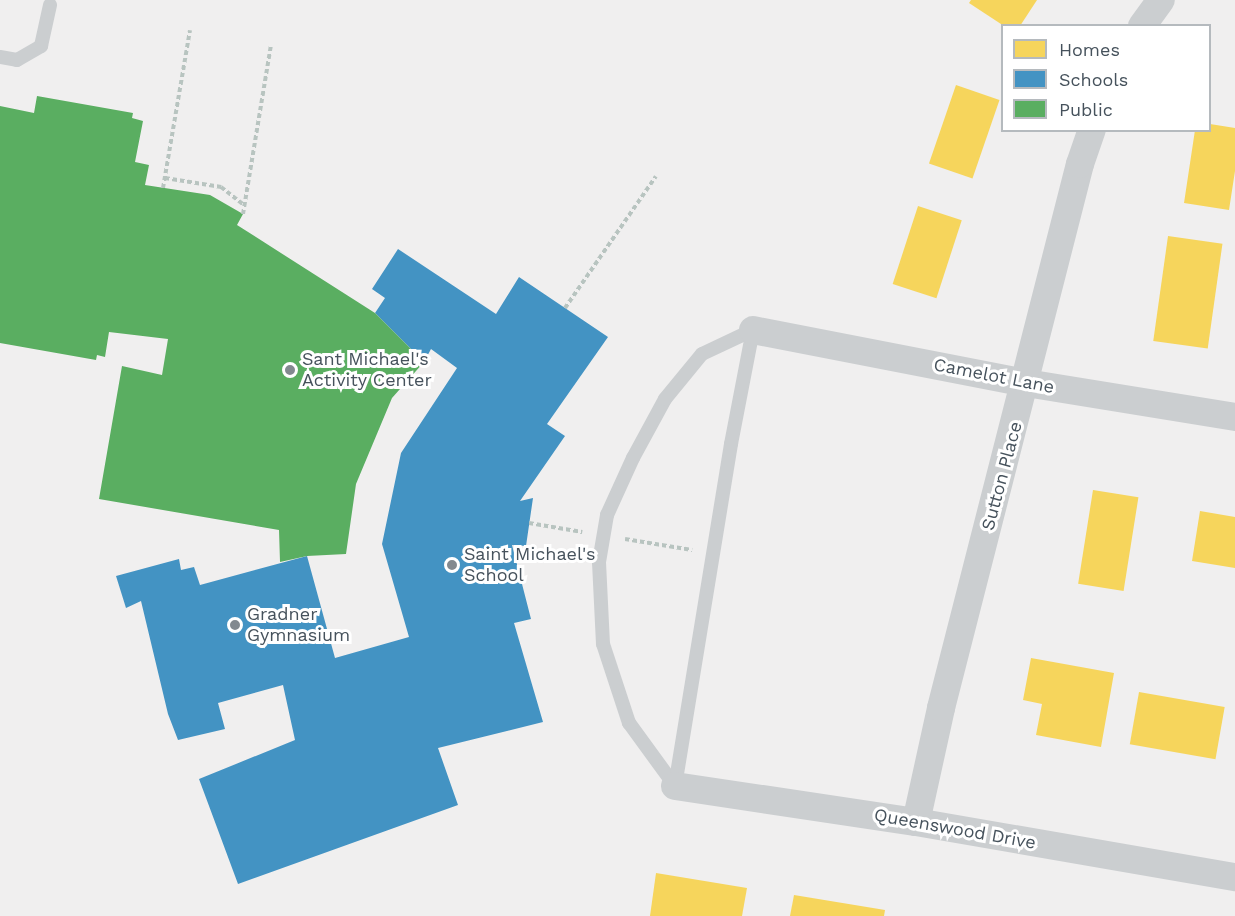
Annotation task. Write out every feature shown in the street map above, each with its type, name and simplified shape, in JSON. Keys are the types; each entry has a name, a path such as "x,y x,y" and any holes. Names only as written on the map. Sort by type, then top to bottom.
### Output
{"street":[{"path":"1143,24 1161,0"},
{"name":"Sutton Place","path":"916,822 941,708 1026,383 1080,164 1091,132"},
{"name":"Camelot Lane","path":"753,330 1026,383 1235,417"},
{"name":"Queenswood Drive","path":"675,786 916,822 1235,877"}],"lane":[{"path":"0,57 16,60 41,46 50,5"},
{"path":"675,786 629,723 603,644 599,562 608,515 633,458 665,399 702,354 753,330"},
{"path":"675,786 731,444 753,330"}],"path":[{"path":"163,188 190,30"},
{"path":"243,214 271,45"},
{"path":"565,309 656,176"},
{"path":"165,178 221,187 244,205"}],"building: Homes":[{"path":"971,0 1037,0 1021,24 1001,24 969,3"},
{"path":"956,85 999,100 972,178 929,163"},
{"path":"1211,124 1235,128 1235,171 1229,210 1184,203 1195,132 1211,132"},
{"path":"918,206 962,220 936,298 893,284"},
{"path":"1168,236 1222,244 1208,349 1153,341"},
{"path":"1093,490 1138,497 1124,591 1078,584"},
{"path":"1200,511 1235,517 1235,568 1192,561"},
{"path":"1031,658 1114,673 1101,747 1036,735 1042,704 1023,700"},
{"path":"1139,692 1225,707 1215,759 1130,744"},
{"path":"656,873 747,888 742,916 650,916"},
{"path":"794,895 885,910 884,916 790,916"}],"building: Schools":[{"name":"Saint Michael's School","path":"398,249 496,314 519,277 608,337 547,424 565,436 520,501 533,498 526,546 512,545 531,619 514,623 543,722 438,748 458,805 238,884 199,779 295,740 283,685 218,703 225,729 178,740 168,714 141,601 126,608 116,576 179,559 181,570 194,567 200,585 307,556 335,658 409,637 382,544 401,453 457,368 431,349 424,362 375,313 385,298 372,289"}],"building: Public":[{"name":"Sant Michael's Activity Center","path":"37,96 133,113 132,118 143,121 135,162 149,165 145,185 210,195 243,214 237,225 375,313 424,362 392,398 356,484 346,554 307,556 280,562 279,530 99,499 122,366 162,375 168,339 109,332 105,357 97,355 96,360 0,343 0,106 34,113"}],"place":[{"name":"Sant Michael's Activity Center","path":"290,370"},
{"name":"Saint Michael's School","path":"452,565"},
{"name":"Gradner Gymnasium","path":"235,625"}]}
